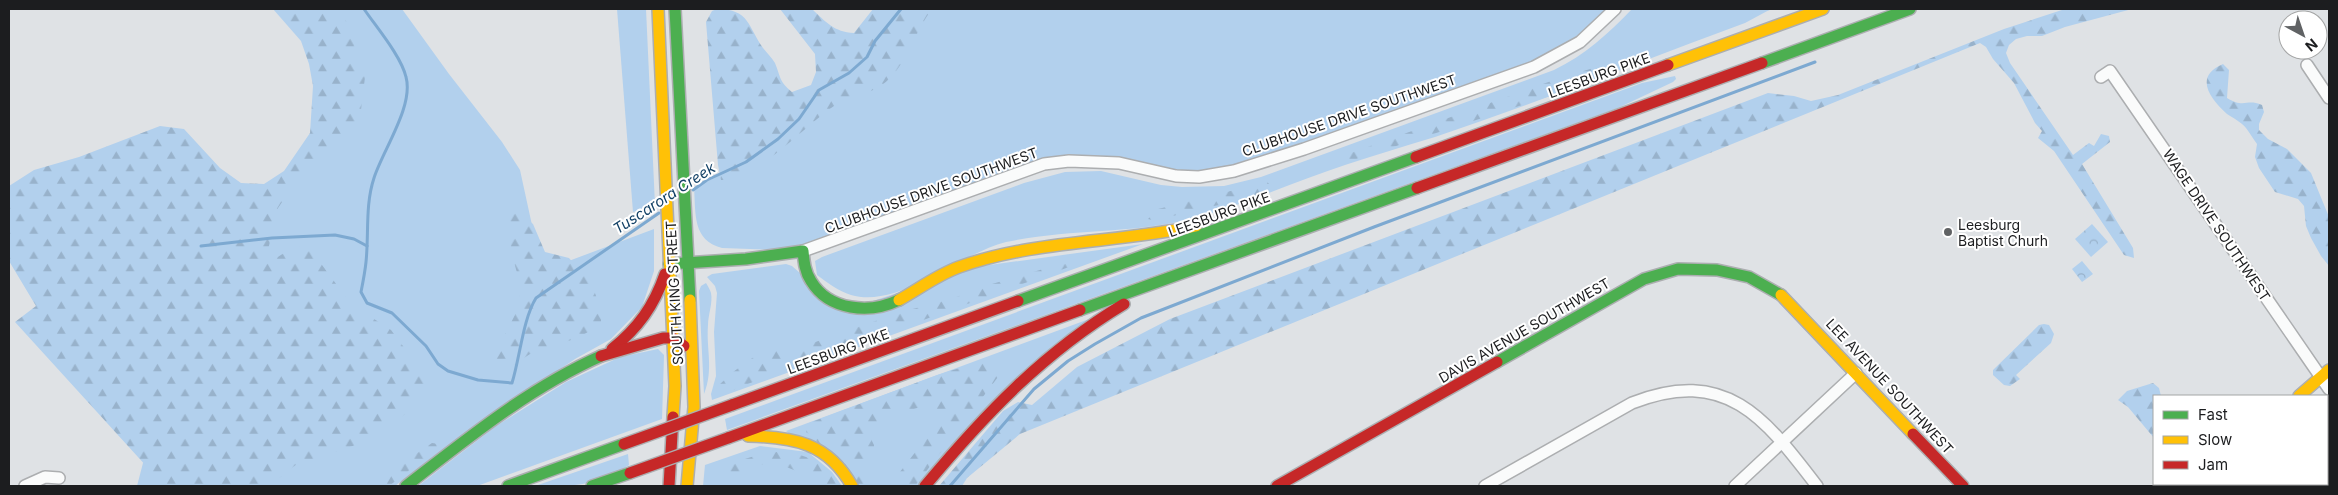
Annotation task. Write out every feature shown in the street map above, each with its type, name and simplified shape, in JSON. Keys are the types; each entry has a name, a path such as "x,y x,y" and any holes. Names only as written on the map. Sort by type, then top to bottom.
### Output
{"main road":[{"name":"SOUTH KING STREET","path":"658,9 668,220 674,411 668,486"},
{"name":"SOUTH KING STREET","path":"675,9 693,366 694,407 688,486"},
{"name":"LEESBURG PIKE","path":"508,486 1823,9"},
{"path":"592,486 1910,9"},
{"path":"803,251 807,275 820,291 848,306 862,309 879,308 896,302 952,270 997,256 1065,244 1166,232 1297,201"},
{"path":"685,225 696,240"},
{"path":"709,250 727,259"},
{"name":"CLUBHOUSE DRIVE SOUTHWEST","path":"669,264 803,251"},
{"path":"689,304 696,283 702,275 714,263 727,259"},
{"path":"406,486 525,397 554,379 603,354 628,337 646,317 656,302 669,264"},
{"path":"925,486 995,404 1050,353 1100,317 1195,267"},
{"name":"DAVIS AVENUE SOUTHWEST","path":"1277,486 1644,278 1686,268 1735,273 1770,286 1794,307"},
{"name":"LEE AVENUE SOUTHWEST","path":"1794,307 1963,486"},
{"path":"603,354 663,338 672,338 685,347 693,366"},
{"path":"2299,395 2325,374"},
{"path":"728,438 778,436 810,444 828,454 836,462 852,486"}],"street":[{"name":"CLUBHOUSE DRIVE SOUTHWEST","path":"803,251 1044,164 1068,161 1119,163 1141,170 1192,177 1234,171 1304,149 1534,67 1580,42 1615,9"},
{"path":"2307,65 2329,98"},
{"name":"WAGE DRIVE SOUTHWEST","path":"2100,77 2110,71 2325,374 2329,389"},
{"path":"1735,486 1856,374"},
{"path":"1484,486 1632,403 1652,395 1683,390 1707,391 1734,402 1757,416 1783,442 1817,486"},
{"path":"25,486 44,477 59,478"}],"shaded area":[{"path":"2294,485 2295,486 2232,486"}],"green space":[{"path":"273,9 342,9 365,77 360,118 291,189 278,208 267,254 273,260 292,248 305,246 322,265 351,304 391,330 429,381 425,393 399,420 365,442 297,464 269,486 168,486 158,479 15,322 36,306 9,261 9,186 34,170 79,157 160,126 184,129 220,168 241,183 264,184 284,171 310,133 313,86 309,64 301,41"},
{"path":"308,9 402,9 502,142 520,170 542,271 654,229 654,271 642,307 611,339 575,359 439,452 395,486 137,486 143,463 263,203 334,126"},
{"path":"617,9 646,9 655,205 633,212"},
{"path":"717,9 736,12 747,21 763,48 775,63 782,82 792,92 811,85 816,72 815,54 780,9 812,9 826,22 841,31 854,33 873,9 932,9 891,78 871,91 837,104 765,162 749,172 735,178 721,180 718,165 706,22 712,11"},
{"path":"901,9 1615,9 1556,56 1234,171 1176,176 1068,161 803,251 722,248 705,239 700,232 696,216 694,188 746,162"},
{"path":"1632,9 1771,9 1745,23 1513,110 1345,165 1227,208 1187,220 1142,228 1051,235 1006,242 968,257 909,288 870,297 846,293 817,275 815,261 822,257 1024,183 1065,172 1101,171 1161,185 1182,187 1224,186 1261,177 1554,70 1576,58 1596,43"},
{"path":"1742,9 1775,9 1746,15 1738,11"},
{"path":"2065,9 2132,9 2065,27 2042,36 2027,36 2016,39 2009,45 2006,53 2010,63 2073,155 2089,143 2094,146 2101,134 2109,136 2110,142 2082,164 2133,248 2134,258 2124,255 2054,151 2038,138 2042,131 2035,123 2014,83 1993,59 1986,47 1980,43 1020,434 967,478 962,486 939,486 1003,411 1018,402 1032,405 1077,367 1170,319 1768,93 1794,96 1811,101 1838,95 2004,29"},
{"path":"1610,63 1607,73 1581,86 1347,162 1339,161 1348,154 1557,79"},
{"path":"2223,64 2229,70 2227,98 2238,103 2252,102 2262,105 2264,112 2259,124 2259,130 2268,139 2287,149 2311,173 2329,217 2329,266 2321,256 2306,226 2304,206 2298,199 2275,192 2259,168 2255,157 2257,144 2244,126 2220,108 2210,94 2207,88 2209,75 2214,69"},
{"path":"1675,76 1676,79 1673,82 1618,108 727,430 725,419 1642,83"},
{"path":"1267,182 1275,189 1236,202 1197,209 1156,221 1148,219 1158,209"},
{"path":"512,206 533,224 545,252 569,258 585,276 593,287 601,311 601,325 577,338 530,354 501,373 493,358 518,309 521,287 508,232"},
{"path":"2092,224 2108,242 2091,257 2075,239"},
{"path":"1143,244 712,400 711,394 716,376 714,332 717,293 715,286 707,277 712,274 786,264 792,266 843,311 975,267"},
{"path":"1091,259 742,386 722,395 716,392 719,385 733,372 762,351 782,351 804,346 901,312 951,299 985,286 1057,265"},
{"path":"2082,261 2093,274 2082,282 2072,269"},
{"path":"706,283 711,293 711,301 708,325 709,376 704,394 699,291 701,286"},
{"path":"1100,315 920,486 855,486 786,431"},
{"path":"2039,325 2049,325 2054,334 2051,343 2016,375 2020,379 2010,386 2004,385 1993,375 1993,370"},
{"path":"658,349 664,355 662,419 477,486 418,486 496,426 566,382 620,357"},
{"path":"989,359 996,364 998,377 915,486 889,486 927,437 936,420 934,412 924,406 887,419 868,433 874,445 874,458 856,463 870,486 857,486 814,438 806,432 809,423 937,375"},
{"path":"2153,383 2159,388 2161,395 2153,395 2153,437 2128,407 2118,400 2127,391"},
{"path":"432,443 439,444 437,449 389,486 369,486"},
{"path":"760,446 808,452 832,472 842,486 703,486 705,465"},
{"path":"786,451 817,462 829,472 839,486 825,486 818,480 772,461 757,466 747,473 728,477 723,473 743,460"},
{"path":"628,454 629,465 606,478 584,484 535,486"}],"waterway":[{"path":"364,9 399,60 406,77 407,89 402,114 378,167 371,188 368,209 365,273 361,292 367,303 392,313 426,346 438,364 448,371 478,380 512,383 528,316 536,298 659,213"},
{"name":"Tuscarora Creek","path":"693,190 707,180 746,162 778,139 799,119 819,90 849,73 867,57 875,41 901,9"},
{"path":"950,486 1034,389 1068,361 1141,318 1374,227 1815,62"},
{"path":"201,246 272,238 335,235 354,239 367,246"}],"traffic: fast":[{"path":"675,9 690,300"},
{"path":"1762,63 1910,9"},
{"path":"1018,301 1416,157"},
{"path":"1080,310 1417,188"},
{"path":"669,264 746,259 803,251 805,267 809,278 828,299 839,304 863,308 876,307 899,300"},
{"path":"1497,362 1644,279 1678,269 1717,270 1749,277 1781,295"},
{"path":"406,486 500,415 549,383 601,356"},
{"path":"508,486 624,444"},
{"path":"592,486 630,473"}],"traffic: slow":[{"path":"658,9 675,386 673,417"},
{"path":"1668,65 1823,9"},
{"path":"899,300 951,270 988,258 1047,247 1167,232 1196,226"},
{"path":"1781,295 1913,434"},
{"path":"687,486 694,407 690,300"},
{"path":"2300,395 2329,370"},
{"path":"748,436 780,438 808,445 832,460 852,486"}],"traffic: jam":[{"path":"1417,188 1762,63"},
{"path":"1416,157 1668,65"},
{"path":"612,349 630,333 644,316 656,296 665,274"},
{"path":"732,405 1018,301"},
{"path":"925,486 970,434 1041,364 1067,343 1124,304"},
{"path":"728,438 1080,310"},
{"path":"601,356 663,338 673,338 684,346"},
{"path":"1277,486 1497,362"},
{"path":"624,444 732,405"},
{"path":"669,486 673,417"},
{"path":"1913,434 1963,486"},
{"path":"630,473 728,438"}],"place":[{"name":"Leesburg Baptist Churh","path":"1948,232"}]}
